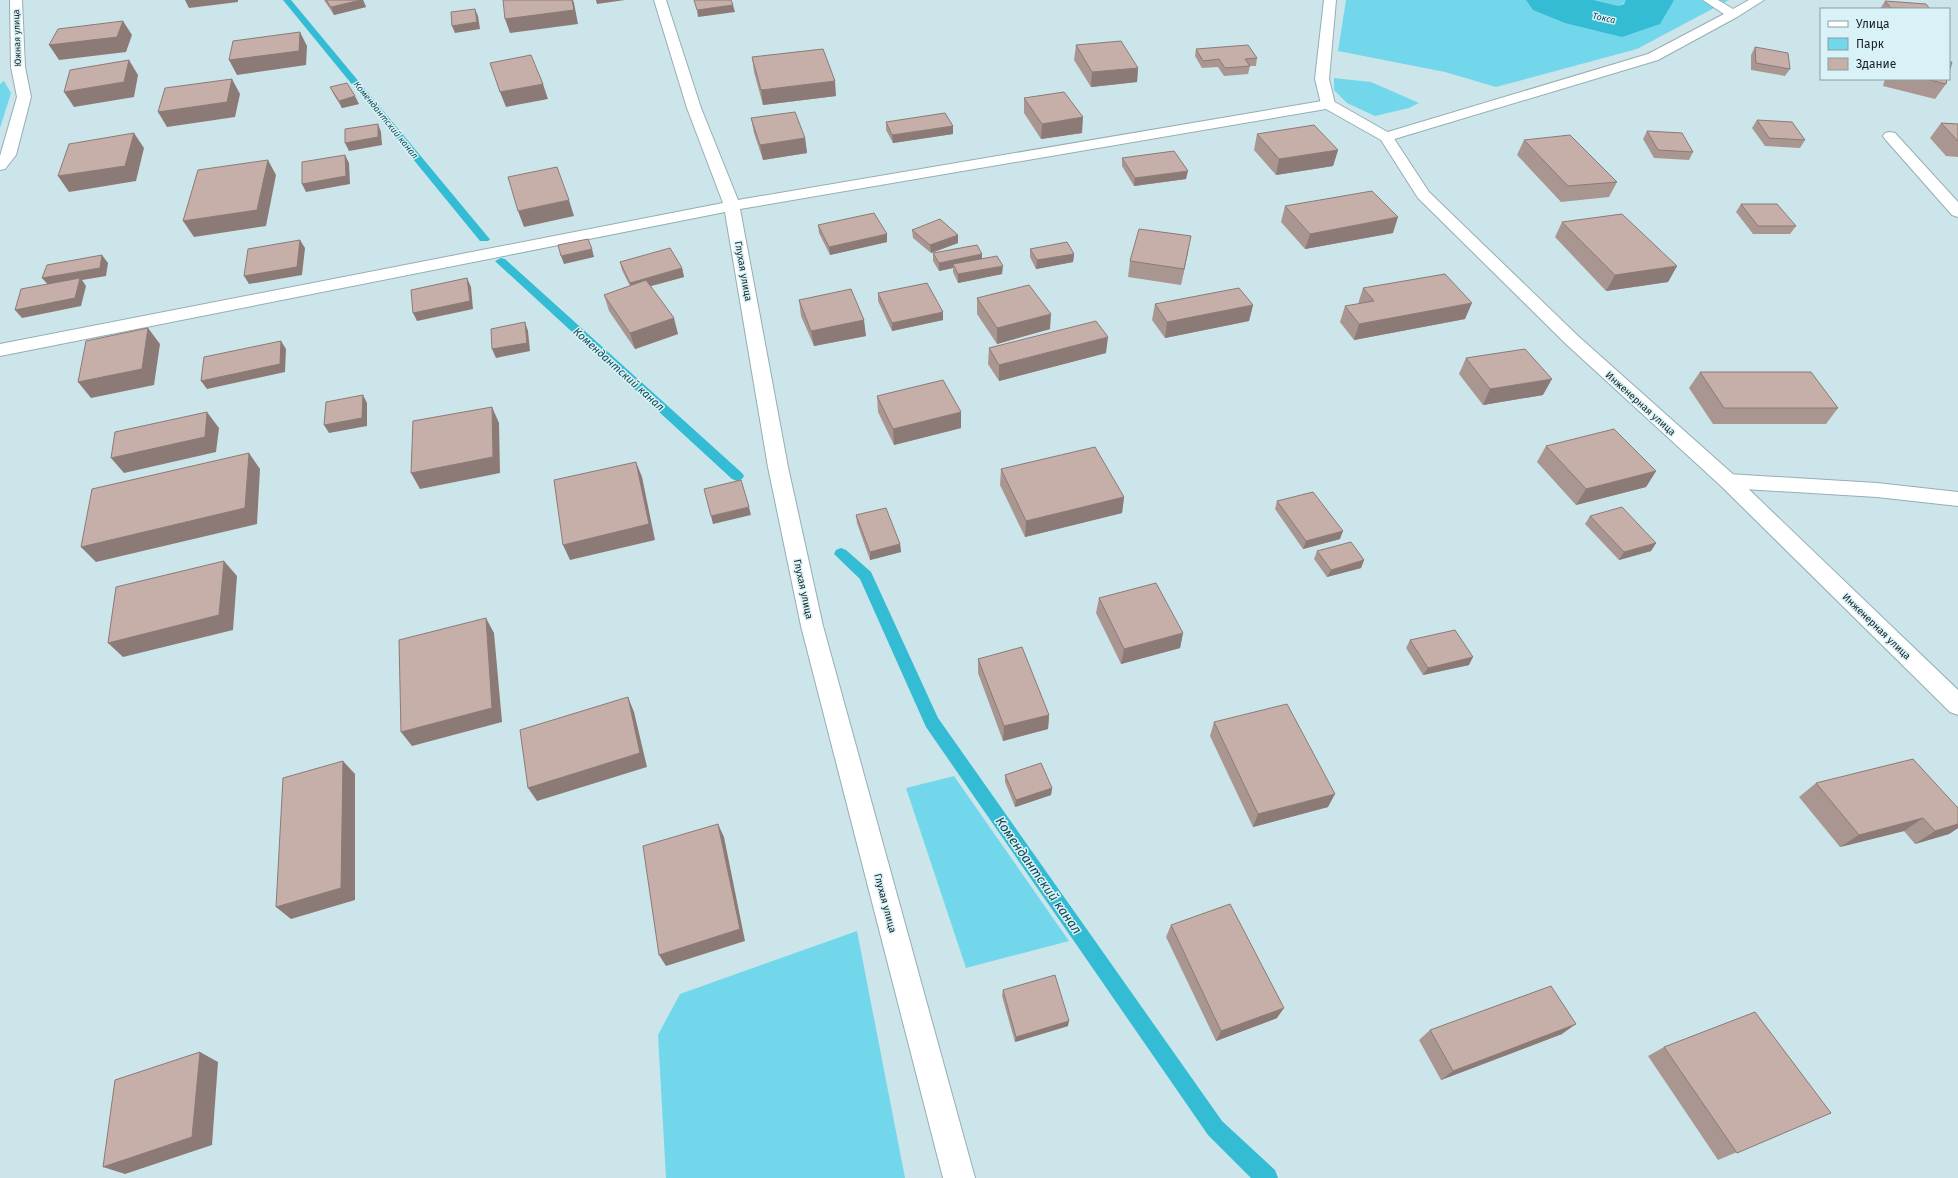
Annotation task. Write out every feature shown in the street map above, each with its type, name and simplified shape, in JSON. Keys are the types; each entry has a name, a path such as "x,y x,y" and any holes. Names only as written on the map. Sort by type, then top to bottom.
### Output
{"street":[{"name":"Южная улица","path":"0,166 9,155 24,97 18,67 16,0"},
{"name":"Глухая улица","path":"660,0 694,108 732,206 778,467 812,626 959,1178"},
{"path":"0,350 732,206 1328,104 1322,79 1330,0"},
{"path":"1709,0 1733,14"},
{"path":"1386,137 1653,57 1758,0"},
{"name":"Инженерная улица","path":"1328,104 1386,137 1423,195 1572,340 1728,481 1958,705"},
{"path":"1890,136 1958,212"},
{"path":"1728,481 1877,490 1958,499"}],"green space":[{"path":"1346,0 1535,0 1579,16 1623,25 1648,17 1671,4 1671,0 1729,0 1637,49 1496,87 1445,72 1338,51"},
{"path":"1562,0 1628,0 1612,8 1595,10 1578,7"},
{"path":"1334,78 1371,82 1419,103 1409,108 1375,116 1347,103 1334,90"},
{"path":"4,81 11,93 0,128 0,84"},
{"path":"954,776 1069,941 966,968 906,788"},
{"path":"857,931 905,1178 666,1178 658,1035 680,994"}],"building":[{"path":"326,0 361,0 331,7"},
{"path":"503,0 572,0 574,10 505,19"},
{"path":"694,0 731,0 733,5 697,10"},
{"path":"1885,1 1926,4 1929,8 1891,8"},
{"path":"475,9 477,22 452,26 451,12"},
{"path":"123,21 117,37 49,45 58,29"},
{"path":"300,32 299,51 229,60 233,41"},
{"path":"1121,41 1138,68 1092,72 1076,45"},
{"path":"1248,45 1257,58 1245,59 1250,66 1225,68 1219,59 1203,61 1196,49"},
{"path":"1755,47 1788,53 1790,69 1756,63"},
{"path":"823,49 835,81 761,90 752,57"},
{"path":"531,55 543,84 500,92 490,63"},
{"path":"129,60 124,82 64,92 70,70"},
{"path":"232,79 227,102 158,112 165,88"},
{"path":"1930,80 1947,80 1946,84"},
{"path":"347,83 355,96 339,101 330,87"},
{"path":"1064,92 1083,117 1042,124 1024,98"},
{"path":"795,112 805,138 760,145 751,118"},
{"path":"945,113 953,126 892,135 886,122"},
{"path":"1757,120 1792,122 1805,140 1769,138"},
{"path":"1941,123 1958,124 1958,141"},
{"path":"378,124 378,137 345,143 345,129"},
{"path":"1314,125 1338,150 1279,159 1257,134"},
{"path":"1647,131 1682,133 1693,152 1658,150"},
{"path":"134,133 125,166 58,176 69,144"},
{"path":"1570,135 1617,182 1568,186 1524,140"},
{"path":"1174,151 1188,171 1135,178 1122,158"},
{"path":"345,155 346,176 302,184 302,162"},
{"path":"268,160 257,210 183,221 198,170"},
{"path":"557,167 569,200 518,211 508,177"},
{"path":"1372,191 1398,217 1310,234 1285,206"},
{"path":"1741,204 1777,204 1796,226 1758,226"},
{"path":"874,213 887,234 829,247 818,225"},
{"path":"1622,214 1677,266 1615,275 1562,222"},
{"path":"940,219 958,235 930,245 912,230"},
{"path":"1139,229 1191,236 1184,269 1130,261"},
{"path":"588,239 592,249 561,256 558,245"},
{"path":"300,240 297,267 244,276 248,249"},
{"path":"1067,242 1074,254 1037,260 1030,249"},
{"path":"977,245 982,254 939,263 933,253"},
{"path":"670,248 682,268 630,283 620,262"},
{"path":"102,255 100,268 42,278 47,265"},
{"path":"997,256 1003,266 958,274 953,264"},
{"path":"1445,274 1472,303 1359,324 1345,306 1374,301 1363,288"},
{"path":"80,278 75,298 15,310 21,289"},
{"path":"467,278 470,301 413,313 411,290"},
{"path":"646,280 674,318 630,333 604,295"},
{"path":"927,283 943,312 892,323 878,293"},
{"path":"1029,285 1051,314 997,328 977,298"},
{"path":"1239,288 1253,305 1167,322 1155,304"},
{"path":"851,289 864,320 811,331 799,300"},
{"path":"1096,321 1108,337 999,365 989,348"},
{"path":"525,322 527,343 492,349 491,329"},
{"path":"148,328 142,369 78,382 86,341"},
{"path":"281,341 280,364 201,381 204,357"},
{"path":"1525,349 1552,379 1490,389 1466,358"},
{"path":"1700,372 1811,372 1838,408 1724,408"},
{"path":"943,380 961,412 893,429 877,396"},
{"path":"363,395 362,418 324,425 326,402"},
{"path":"492,407 493,457 411,473 413,421"},
{"path":"207,412 205,437 111,458 115,432"},
{"path":"1614,429 1656,471 1586,489 1546,446"},
{"path":"1095,447 1124,497 1026,521 1001,469"},
{"path":"249,453 245,508 81,547 92,489"},
{"path":"636,462 649,524 563,545 554,480"},
{"path":"741,480 749,507 711,516 704,489"},
{"path":"1313,492 1343,531 1306,541 1277,501"},
{"path":"1622,507 1656,543 1624,552 1590,516"},
{"path":"886,508 900,544 870,552 856,515"},
{"path":"1351,542 1364,560 1331,570 1317,551"},
{"path":"224,561 219,615 108,643 116,587"},
{"path":"1156,583 1183,633 1124,649 1099,598"},
{"path":"486,618 492,708 401,732 399,640"},
{"path":"1455,630 1473,657 1428,668 1410,640"},
{"path":"1022,647 1049,715 1004,726 978,659"},
{"path":"628,697 640,753 528,788 520,730"},
{"path":"1287,704 1335,794 1258,814 1214,722"},
{"path":"1913,759 1958,808 1958,824 1935,831 1923,818 1859,835 1816,783"},
{"path":"343,761 341,888 276,907 283,778"},
{"path":"1041,763 1052,788 1016,800 1005,775"},
{"path":"718,824 740,929 659,955 643,846"},
{"path":"1230,904 1284,1008 1221,1031 1171,925"},
{"path":"1055,975 1069,1021 1016,1037 1003,990"},
{"path":"1551,986 1576,1024 1453,1071 1430,1030"},
{"path":"1755,1012 1831,1113 1737,1153 1664,1047"},
{"path":"200,1052 192,1137 103,1167 115,1080"}],"waterway":[{"name":"Комендантский канал","path":"287,0 484,239"},
{"name":"Токса","path":"1550,0 1582,13 1622,22 1643,14 1650,0"},
{"name":"Комендантский канал","path":"501,261 737,476"},
{"name":"Комендантский канал","path":"841,554 866,576 932,722 1215,1128 1267,1178"}]}
